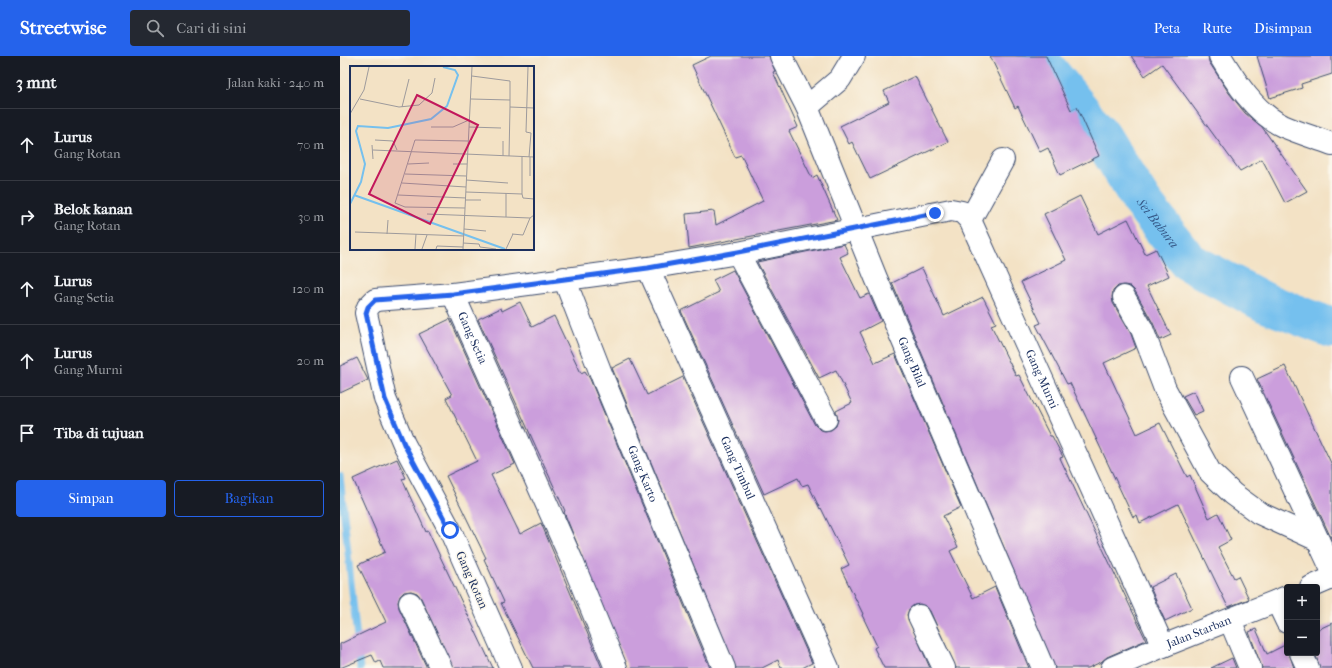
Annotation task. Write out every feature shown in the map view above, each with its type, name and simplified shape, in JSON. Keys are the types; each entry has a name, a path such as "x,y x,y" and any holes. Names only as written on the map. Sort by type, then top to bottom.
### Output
{"street":[{"name":"Gang Bilal","path":"781,56 807,107 856,230 1043,668"},
{"path":"807,107 840,79 854,56"},
{"path":"1220,56 1231,75 1261,111 1282,125 1332,144"},
{"path":"856,230 951,210 962,212 970,220 1003,160"},
{"name":"Gang Murni","path":"970,220 1163,646"},
{"name":"Gang Setia","path":"616,668 572,561 453,294 648,268 856,230"},
{"path":"738,252 826,419"},
{"name":"Gang Timbul","path":"648,268 828,668"},
{"name":"Gang Karto","path":"564,278 607,388 724,668"},
{"name":"Gang Rotan","path":"453,294 375,300 368,307 366,313 385,399 404,444 450,530 511,668"},
{"path":"1124,296 1142,328 1165,388 1210,472 1233,494 1259,513 1318,540"},
{"path":"1242,377 1332,570"},
{"path":"1318,584 1332,578"},
{"path":"1282,599 1287,620"},
{"name":"Jalan Starban","path":"1112,668 1163,646 1282,599"},
{"path":"410,604 441,668"},
{"path":"919,616 944,668"},
{"path":"1230,620 1250,668"},
{"path":"1302,656 1308,668"}],"building":[{"path":"711,56 769,56 775,71 773,72 798,127 789,131 812,178 817,175 837,220 689,248 686,214 714,211 716,225 763,201 741,155 735,157 692,65"},
{"path":"990,56 1046,56 1071,110 1077,107 1099,156 1060,175 1048,148 1040,152 1018,106 1015,108"},
{"path":"1131,56 1208,56 1209,62 1229,93 1245,113 1262,127 1307,191 1285,203 1262,159 1240,171 1162,64 1145,76"},
{"path":"1257,56 1332,56 1332,74 1301,84 1302,88 1270,98"},
{"path":"915,76 948,142 870,179 852,142 849,144 840,126 889,102 884,91"},
{"path":"1080,196 1098,234 1128,219 1145,254 1156,249 1169,276 1147,286 1171,335 1160,340 1153,323 1135,291 1130,286 1118,286 1113,291 1113,303 1131,334 1136,348 1104,363 1137,434 1160,423 1187,477 1190,475 1209,518 1218,513 1231,540 1218,547 1234,578 1238,576 1249,599 1228,607 1178,504 1140,523 1137,515 1133,517 1070,383 1067,384 1036,325 1041,323 1021,282 1066,260 1044,214"},
{"path":"844,244 848,253 840,257 860,298 869,294 881,321 860,332 875,363 895,354 961,507 943,516 958,547 950,551 973,598 995,587 1029,668 956,668 930,611 926,606 920,604 914,605 909,609 907,615 930,668 884,668 874,648 877,646 841,569 849,565 808,484 802,486 798,478 764,494 681,311 719,292 713,280 733,270 815,425 820,430 831,430 836,426 838,420 836,411 852,403 836,370 819,378 757,262"},
{"path":"922,268 944,316 983,297 996,323 991,325 1016,376 1019,375 1050,436 1052,436 1063,457 1060,458 1146,640 1107,657 1101,662 1088,668 1055,668 892,283"},
{"path":"520,302 532,327 554,316 581,373 585,371 590,379 710,668 628,668 564,512 565,511 478,319 501,308 502,311"},
{"path":"450,319 515,464 491,475 520,534 541,523 602,668 533,668 501,603 504,602 484,559 486,558 446,476 477,461 446,398 452,395 419,334"},
{"path":"357,358 368,380 340,393 340,366"},
{"path":"630,359 647,395 683,377 812,663 802,668 781,668 778,660 762,668 736,668 612,368"},
{"path":"1285,366 1332,465 1332,540 1257,379"},
{"path":"1194,391 1203,411 1194,415 1183,396"},
{"path":"397,459 406,478 402,479 426,532 428,531 493,668 453,668 421,598 417,593 411,591 404,592 400,596 398,602 399,608 427,668 383,668 380,661 376,663 372,655 340,668 340,644 386,622 358,565 385,552 353,479"},
{"path":"1176,574 1192,608 1165,621 1150,587"},
{"path":"1332,623 1332,668 1320,668 1316,656 1320,656 1320,629"},
{"path":"1256,629 1267,654 1284,646 1284,656 1290,656 1294,668 1262,668 1249,632"},
{"path":"1232,658 1236,668 1211,668"}],"waterway":[{"name":"Sei Babura","path":"1036,56 1101,136 1142,202 1189,262 1266,303 1332,328"},
{"path":"340,476 360,668"}],"route":[{"path":"450,530 404,444 385,399 366,313 371,302 375,300 453,294 648,268 856,230 935,213"}]}
